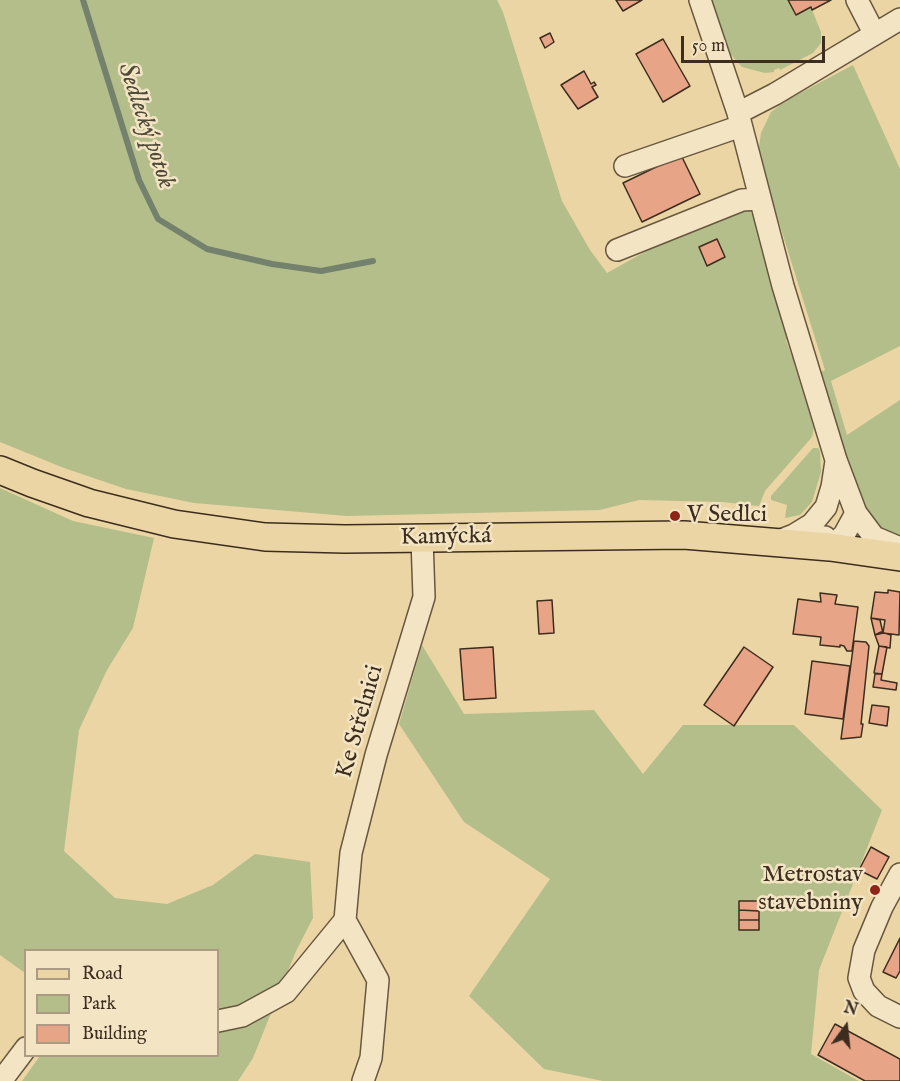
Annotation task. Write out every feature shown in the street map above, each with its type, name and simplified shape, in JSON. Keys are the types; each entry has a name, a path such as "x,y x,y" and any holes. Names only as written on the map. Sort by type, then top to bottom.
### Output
{"main road":[{"name":"Kamýcká","path":"0,470 89,502 174,524 265,537 422,539 672,535 830,547 900,557"}],"street":[{"path":"700,0 740,120 783,286 836,460 856,513 874,537 900,548"},
{"path":"857,0 874,33"},
{"path":"625,166 740,120 775,94 900,19"},
{"path":"617,250 742,200 760,199"},
{"path":"836,460 822,530 830,547 844,535 856,513"},
{"path":"776,542 812,524 825,507"},
{"name":"Ke Střelnici","path":"345,920 351,853 376,754 424,597 422,539"},
{"path":"900,874 882,907 864,950 859,978 864,991 878,1006 900,1017"},
{"path":"219,1021 242,1016 286,992 345,920 378,980 371,1058 363,1081"},
{"path":"2,1081 24,1051"}],"green space":[{"path":"0,0 497,0 503,12 562,201 590,250 607,273 686,229 747,210 753,214 791,338 786,340 792,357 797,356 799,362 794,364 814,428 812,437 765,491 759,506 723,502 639,500 600,510 347,516 194,503 126,489 64,468 0,442"},
{"path":"710,0 788,0 796,15 811,7 821,32 821,43 813,53 774,72 765,73 742,67 725,48"},
{"path":"853,65 900,169 900,346 831,381 847,435 900,400 900,541 886,535 869,518 855,484 821,372 825,370 758,155 761,133 771,112 787,100"},
{"path":"813,448 818,448 820,451 821,472 812,502 800,515 785,518 787,505 771,500 771,496"},
{"path":"0,488 73,521 154,538 133,628 107,670 79,730 64,851 115,898 167,904 213,885 255,854 310,862 313,918 296,951 253,1058 238,1081 22,1081 39,1057 219,1057 219,949 24,949 24,972 0,955"},
{"path":"422,645 464,714 594,710 643,774 683,725 794,725 882,810 819,970 811,1054 859,1081 603,1081 544,1069 469,996 550,879 464,822 399,724","holes":["740,901 759,901 759,930 739,930"]}],"building":[{"path":"616,0 642,0 623,11"},
{"path":"788,0 831,0 796,15"},
{"path":"550,33 554,42 545,48 540,38"},
{"path":"663,39 690,86 663,102 636,54"},
{"path":"584,71 591,84 594,82 596,85 592,87 598,97 578,109 561,85"},
{"path":"681,155 700,194 642,222 623,183"},
{"path":"717,239 725,257 707,266 699,247"},
{"path":"888,590 900,592 899,635 883,633 885,620 871,618 875,592 888,593"},
{"path":"820,593 837,595 835,604 858,607 852,651 847,651 844,646 840,645 840,647 820,645 821,637 793,634 798,599 821,602"},
{"path":"552,600 554,633 539,634 537,601"},
{"path":"871,618 880,620 883,633 875,635"},
{"path":"881,632 891,635 890,648 879,646 875,635"},
{"path":"854,641 866,642 869,646 861,724 863,724 861,737 841,739"},
{"path":"879,646 887,647 882,674 874,673"},
{"path":"493,647 496,698 464,700 460,649"},
{"path":"744,647 773,667 734,726 704,705"},
{"path":"812,661 850,666 843,719 805,714"},
{"path":"875,674 882,674 881,680 897,683 896,690 873,687"},
{"path":"872,705 889,707 887,726 869,723"},
{"path":"871,847 889,857 877,879 859,870"},
{"path":"739,901 759,901 759,911 739,910"},
{"path":"739,910 759,911 759,920 739,920"},
{"path":"739,920 759,920 759,930 739,930"},
{"path":"900,938 900,971 896,978 883,972"},
{"path":"835,1024 900,1059 900,1081 865,1081 818,1055"}],"waterway":[{"name":"Sedlecký potok","path":"83,0 139,180 158,219 207,249 272,264 321,271 373,261"}],"place":[{"name":"V Sedlci","path":"675,516"},
{"name":"Metrostav stavebniny","path":"875,890"}]}
